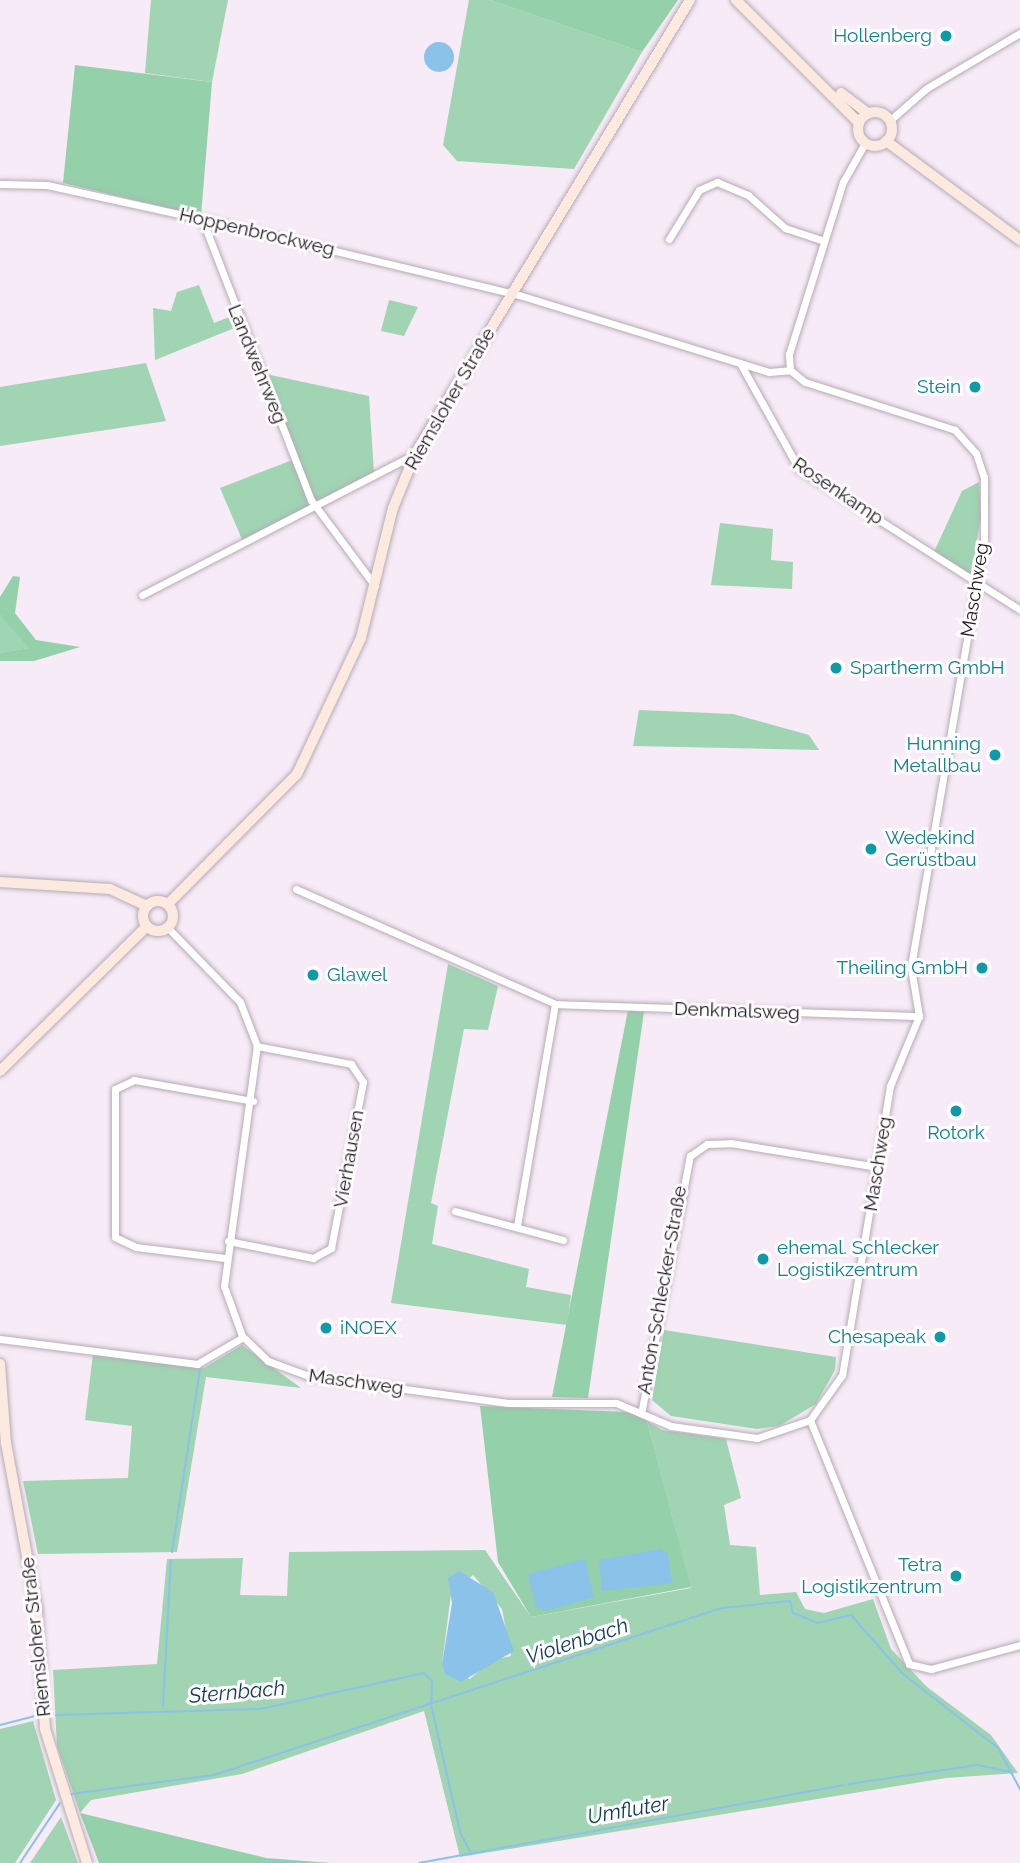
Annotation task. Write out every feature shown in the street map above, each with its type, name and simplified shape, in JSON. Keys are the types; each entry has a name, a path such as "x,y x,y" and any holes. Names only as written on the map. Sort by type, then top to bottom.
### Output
{"main road":[{"name":"Riemsloher Straße","path":"168,904 298,774 352,662 375,586 393,508 415,454 690,0"},
{"path":"736,0 859,123 865,143 886,141 1020,240"},
{"path":"746,0 868,113 889,121 886,141"},
{"path":"859,123 868,113"},
{"path":"0,882 110,889 147,906 168,904 173,916 168,928 147,926"},
{"path":"0,1071 147,926 147,906"},
{"name":"Riemsloher Straße","path":"0,1364 6,1443 34,1584 46,1739 87,1863"}],"street":[{"path":"889,121 927,88 1020,33"},
{"path":"790,370 824,241 847,171 865,143"},
{"path":"669,239 699,190 717,182 748,195 785,228 824,241"},
{"name":"Hoppenbrockweg","path":"0,184 47,185 512,293"},
{"name":"Landwehrweg","path":"202,219 314,507 375,586"},
{"name":"Maschweg","path":"168,928 240,1002 257,1046 253,1101 225,1258 226,1299 243,1337 268,1362 309,1376 508,1403 642,1409 671,1426 757,1438 810,1420 842,1375 890,1086 919,1016 911,968 988,503 967,440 955,430 805,382 790,370 740,363 512,293"},
{"name":"Rosenkamp","path":"740,363 790,461 1020,610"},
{"path":"142,595 415,454"},
{"name":"Denkmalsweg","path":"296,889 555,1004 919,1016"},
{"path":"517,1226 555,1004"},
{"name":"Vierhausen","path":"228,1241 313,1258 331,1248 363,1082 351,1064 257,1046"},
{"path":"225,1258 136,1247 115,1237 115,1089 134,1080 253,1101"},
{"name":"Anton-Schlecker-Straße","path":"642,1409 690,1156 707,1144 731,1143 877,1167"},
{"path":"455,1211 563,1240"},
{"path":"0,1339 198,1364 243,1337"},
{"path":"810,1420 909,1664 931,1669 1020,1645"}],"green space":[{"path":"151,0 228,0 212,82 145,73"},
{"path":"469,0 490,0 642,52 574,169 457,161 443,145"},
{"path":"490,0 678,0 642,52"},
{"path":"75,65 212,82 201,216 63,183"},
{"path":"199,285 214,323 237,314 242,325 155,360 153,308 171,311 177,292"},
{"path":"389,300 418,307 404,336 381,331"},
{"path":"146,363 166,421 0,446 0,387"},
{"path":"261,373 369,396 374,473 244,544 220,488 295,459"},
{"path":"979,482 981,516 971,575 934,552 962,491"},
{"path":"720,523 773,529 771,560 793,562 792,589 711,585"},
{"path":"13,576 20,577 15,613 36,640 80,647 34,661 0,661 0,653 29,648 0,615 0,597"},
{"path":"0,615 14,628 30,648 0,653"},
{"path":"639,710 733,714 809,735 819,750 633,746"},
{"path":"448,964 498,986 488,1030 464,1029 431,1203 438,1206 432,1244 529,1269 526,1287 571,1295 567,1325 391,1303"},
{"path":"628,1010 644,1012 588,1398 552,1397"},
{"path":"664,1330 836,1357 835,1370 816,1404 779,1426 757,1429 671,1416 652,1400"},
{"path":"242,1345 301,1388 206,1377 177,1552 38,1554 23,1481 128,1478 132,1426 85,1420 93,1354 204,1368"},
{"path":"480,1406 628,1412 647,1421 691,1587 531,1617 498,1562"},
{"path":"647,1421 662,1430 726,1439 741,1498 724,1505 730,1545 756,1547 760,1595 796,1592 805,1609 824,1613 873,1599 891,1649 927,1687 991,1735 1018,1773 946,1778 460,1857 424,1711 242,1774 91,1800 80,1813 57,1746 53,1670 157,1664 167,1559 243,1558 240,1595 287,1596 289,1552 485,1550 531,1617 691,1588","holes":["473,1575 502,1609 511,1656 492,1660 470,1679 442,1664 451,1594"]},
{"path":"33,1721 56,1800 15,1863 0,1863 0,1729"},
{"path":"80,1813 266,1858 331,1863 99,1863"},
{"path":"61,1817 78,1863 30,1863"}],"water":[{"path":"439,42 450,46 454,57 450,68 439,72 428,68 424,57 428,46"},
{"path":"660,1549 668,1554 672,1583 602,1591 599,1560"},
{"path":"585,1559 594,1597 546,1611 536,1607 528,1574"},
{"path":"459,1571 493,1592 514,1651 461,1682 445,1674 442,1664 452,1603 448,1578"}],"waterway":[{"path":"172,1552 200,1370"},
{"path":"163,1706 171,1560"},
{"name":"Violenbach","path":"71,1794 214,1775 721,1608 790,1601 793,1613 818,1623 851,1615 903,1674 998,1748 1020,1789"},
{"name":"Sternbach","path":"56,1715 260,1709 424,1673 432,1681 431,1705 460,1832 471,1854"},
{"name":"Sternbach","path":"0,1725 39,1715"},
{"name":"Umfluter","path":"849,1784 978,1765 1010,1772"},
{"name":"Umfluter","path":"419,1863 843,1785"},
{"name":"Violenbach","path":"20,1863 60,1803"},
{"name":"Umfluter","path":"265,1863 301,1863"}],"place":[{"name":"Hollenberg","path":"946,36"},
{"name":"Stein","path":"975,387"},
{"name":"Spartherm GmbH","path":"836,668"},
{"name":"Hunning Metallbau","path":"995,755"},
{"name":"Wedekind Gerüstbau","path":"871,849"},
{"name":"Theiling GmbH","path":"982,968"},
{"name":"Glawel","path":"313,975"},
{"name":"Rotork","path":"956,1111"},
{"name":"ehemal. Schlecker Logistikzentrum","path":"763,1259"},
{"name":"iNOEX","path":"326,1328"},
{"name":"Chesapeak","path":"940,1337"},
{"name":"Tetra Logistikzentrum","path":"956,1576"}]}
